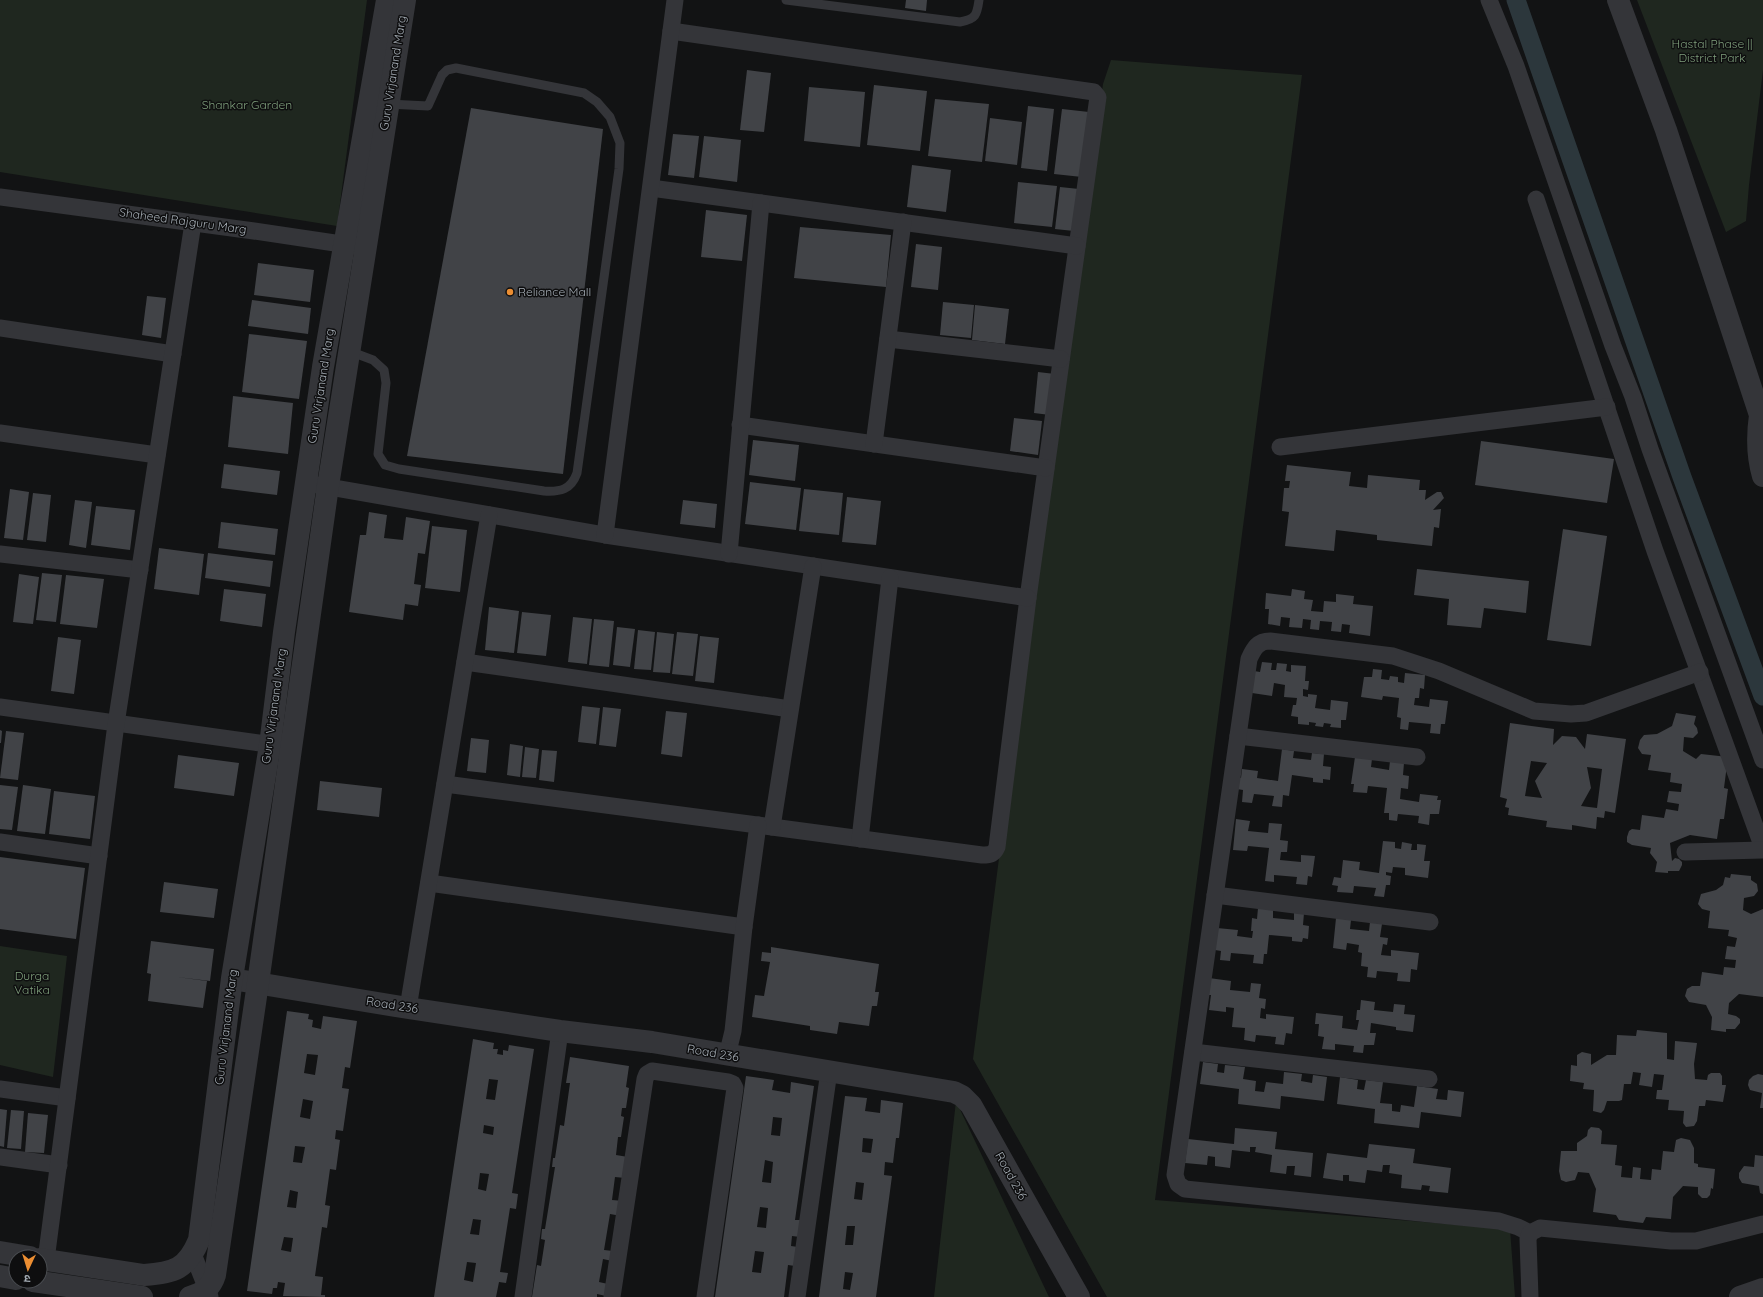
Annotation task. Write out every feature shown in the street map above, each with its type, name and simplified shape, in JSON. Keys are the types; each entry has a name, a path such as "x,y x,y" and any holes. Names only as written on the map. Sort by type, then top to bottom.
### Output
{"street":[{"name":"Guru Virjanand Marg","path":"48,1259 144,1274 171,1273 184,1264 193,1254 199,1240 232,978 270,745 284,632 323,367 387,0"},
{"name":"Guru Virjanand Marg","path":"202,1295 211,1286 215,1275 292,748 328,486 405,0"},
{"path":"605,535 675,0"},
{"path":"1489,0 1516,66 1611,339 1633,396 1650,449 1763,760"},
{"path":"1618,0 1666,130 1757,387 1762,416 1758,428 1758,451 1763,476"},
{"path":"445,784 982,855 991,855 995,852 999,839 1028,598 1098,101 1097,94 671,31"},
{"path":"651,188 1077,246"},
{"name":"Shaheed Rajguru Marg","path":"0,197 366,248"},
{"path":"1536,199 1656,551 1763,849 1685,852"},
{"path":"729,554 761,203"},
{"path":"874,444 903,222"},
{"path":"41,1249 59,1165 116,724 193,223"},
{"path":"0,328 173,354"},
{"path":"888,339 1061,359"},
{"path":"1280,447 1607,407"},
{"path":"740,425 1046,468"},
{"path":"0,433 157,455"},
{"path":"306,482 605,535 1028,598"},
{"path":"408,1008 490,515"},
{"path":"0,554 140,570"},
{"path":"727,1056 733,1031 744,927 790,709 813,566"},
{"path":"860,839 890,578"},
{"path":"1530,1233 1518,1227 1499,1222 1185,1189 1180,1187 1175,1175 1250,659 1255,647 1264,641 1400,658 1439,671 1534,711 1554,714 1586,713 1700,672"},
{"path":"465,662 790,709"},
{"path":"0,707 292,748"},
{"path":"1238,736 1417,757"},
{"path":"0,842 99,856"},
{"path":"429,883 744,927"},
{"path":"1216,895 1430,922"},
{"name":"Road 236","path":"232,978 408,1008 560,1031 652,1042 727,1056 945,1089 954,1092 967,1100 971,1105 1079,1297"},
{"path":"523,1297 560,1031"},
{"path":"1193,1052 1429,1080"},
{"path":"612,1297 645,1079 647,1074 652,1071 728,1082 733,1084 735,1088 705,1297"},
{"path":"797,1297 829,1071"},
{"path":"0,1089 68,1098"},
{"path":"0,1157 59,1165"},
{"path":"1530,1233 1540,1228 1553,1228 1671,1241 1696,1241 1763,1224"},
{"path":"1530,1233 1528,1245 1530,1297"},
{"path":"193,1254 202,1295"},
{"path":"48,1283 142,1297"},
{"path":"1740,1297 1763,1289"}],"lane":[{"path":"786,0 960,22 970,20 976,14 979,0"},
{"path":"349,351 373,360 384,370 386,383 378,454 385,465 544,492 557,492 568,489 574,481 579,458 618,169 620,143 610,117 597,102 584,93 456,68 447,70 442,75 428,106 388,104"}],"green space":[{"name":"Shankar Garden","path":"0,0 367,0 337,226 0,172"},
{"name":"Hastal Phase || District Park","path":"1637,0 1763,0 1763,70 1746,221 1726,232"},
{"path":"1111,60 1302,75 1155,1200 1510,1229 1515,1297 1107,1297 973,1059 1033,596 1103,84"},
{"name":"Durga Vatika","path":"0,946 67,956 53,1077 0,1065"},
{"path":"956,1101 1049,1297 934,1297"}],"building":[{"path":"906,0 927,0 926,11 905,8"},
{"path":"747,70 771,73 764,132 740,130"},
{"path":"874,85 927,91 920,151 867,145"},
{"path":"809,87 865,92 860,147 804,141"},
{"path":"935,99 989,104 982,162 928,156"},
{"path":"1028,106 1054,109 1047,171 1021,168"},
{"name":"Reliance Mall","path":"471,108 603,129 563,474 407,456"},
{"path":"1062,109 1089,112 1082,177 1054,174"},
{"path":"990,118 1022,122 1017,165 985,161"},
{"path":"673,134 699,136 694,178 668,175"},
{"path":"704,136 741,140 737,182 699,177"},
{"path":"912,165 951,170 946,212 907,207"},
{"path":"1018,182 1057,186 1052,227 1014,223"},
{"path":"1060,187 1079,189 1074,231 1055,229"},
{"path":"706,210 747,215 742,261 701,257"},
{"path":"800,227 891,235 886,287 794,278"},
{"path":"916,244 942,247 938,290 911,287"},
{"path":"258,263 314,270 310,302 254,295"},
{"path":"147,296 166,298 161,338 142,335"},
{"path":"252,300 311,308 308,334 248,326"},
{"path":"943,302 974,305 971,338 940,335"},
{"path":"975,305 1009,309 1005,344 972,340"},
{"path":"249,334 307,341 299,399 242,392"},
{"path":"1038,372 1055,374 1050,415 1034,413"},
{"path":"233,396 293,403 288,454 228,447"},
{"path":"1014,418 1042,421 1038,455 1010,451"},
{"path":"753,440 799,445 795,481 749,475"},
{"path":"1481,441 1614,459 1607,503 1475,485"},
{"path":"224,464 280,471 277,495 221,488"},
{"path":"1287,465 1351,472 1349,486 1367,488 1368,475 1420,480 1419,490 1426,490 1425,500 1437,492 1441,492 1444,498 1433,510 1441,509 1439,528 1434,527 1432,546 1377,540 1377,535 1336,530 1334,551 1285,546 1289,512 1282,511 1284,488 1289,488 1290,481 1285,481"},
{"path":"750,482 801,488 796,530 745,524"},
{"path":"10,489 29,492 23,540 4,538"},
{"path":"804,489 843,493 839,535 799,531"},
{"path":"33,493 51,495 46,542 27,540"},
{"path":"847,497 881,501 876,545 842,542"},
{"path":"75,500 92,502 86,548 69,545"},
{"path":"683,500 717,504 715,528 680,524"},
{"path":"96,506 135,510 130,550 91,545"},
{"path":"369,512 387,515 384,538 403,540 406,517 430,521 425,554 418,553 414,584 421,585 418,606 405,604 403,620 349,612 360,535 366,535"},
{"path":"221,522 278,529 275,555 218,548"},
{"path":"432,526 467,530 460,592 425,588"},
{"path":"1563,529 1607,536 1591,646 1547,640"},
{"path":"159,548 204,554 199,595 154,589"},
{"path":"208,553 273,561 270,587 205,578"},
{"path":"1417,569 1529,581 1526,613 1484,608 1481,628 1447,625 1449,599 1414,595"},
{"path":"42,573 62,575 56,622 36,620"},
{"path":"19,574 39,577 33,624 13,622"},
{"path":"66,575 104,579 97,628 60,624"},
{"path":"224,589 266,594 262,627 220,621"},
{"path":"1292,589 1305,591 1304,599 1313,600 1311,611 1323,612 1324,601 1336,602 1336,594 1354,596 1353,604 1373,606 1370,636 1349,633 1350,625 1342,624 1341,632 1331,631 1332,622 1320,621 1319,630 1310,629 1311,620 1303,619 1302,628 1289,627 1290,618 1281,617 1280,626 1268,624 1269,609 1265,609 1266,593 1291,596"},
{"path":"489,607 519,611 514,653 485,650"},
{"path":"522,612 551,615 546,656 517,653"},
{"path":"573,617 592,619 587,664 568,662"},
{"path":"594,619 614,621 609,667 589,665"},
{"path":"617,627 635,629 630,667 613,665"},
{"path":"638,630 655,632 651,670 634,669"},
{"path":"657,632 674,634 670,673 653,672"},
{"path":"677,632 698,634 693,676 672,674"},
{"path":"700,636 719,638 714,683 695,681"},
{"path":"58,637 81,640 74,694 51,691"},
{"path":"1262,662 1272,663 1271,670 1276,670 1277,663 1287,664 1286,671 1291,672 1291,665 1306,666 1305,681 1309,681 1308,690 1303,689 1303,696 1308,697 1308,694 1317,695 1315,708 1330,710 1331,700 1348,702 1346,720 1341,720 1341,728 1330,727 1331,724 1324,723 1323,727 1315,726 1316,723 1309,722 1309,725 1298,724 1298,717 1291,716 1293,705 1296,705 1297,698 1284,697 1285,685 1274,683 1272,696 1252,693 1254,671 1260,672"},
{"path":"1373,669 1382,670 1381,679 1389,680 1390,676 1398,677 1398,682 1404,683 1405,673 1425,675 1424,689 1420,688 1419,698 1415,698 1414,705 1429,707 1430,699 1448,701 1445,724 1441,724 1440,734 1430,733 1431,724 1409,722 1408,730 1400,729 1401,718 1397,717 1399,698 1383,696 1382,700 1361,697 1364,677 1372,677"},
{"path":"582,706 600,708 596,744 578,742"},
{"path":"603,707 621,709 616,747 599,745"},
{"path":"666,711 687,713 682,757 661,754"},
{"path":"1676,713 1696,716 1694,724 1698,733 1693,738 1684,737 1683,751 1696,759 1701,754 1728,757 1724,788 1728,789 1724,819 1720,819 1717,839 1690,835 1670,843 1672,861 1675,858 1682,862 1679,871 1668,871 1668,873 1655,872 1657,862 1650,853 1651,848 1632,845 1627,842 1627,837 1629,831 1632,829 1640,830 1642,815 1664,818 1666,809 1678,811 1679,804 1667,802 1669,791 1681,792 1682,784 1670,782 1671,773 1648,770 1651,755 1642,754 1638,748 1640,740 1644,735 1657,734 1672,726"},
{"path":"1510,723 1554,729 1553,745 1562,736 1576,737 1585,749 1587,734 1626,739 1615,813 1605,811 1604,818 1597,817 1596,829 1572,825 1572,830 1546,827 1547,821 1508,815 1509,808 1505,807 1507,799 1500,797","holes":["1531,761 1547,763 1535,781 1542,798 1525,796","1587,767 1602,769 1597,808 1581,806 1591,788"]},
{"path":"0,730 2,731 1,743 0,743"},
{"path":"6,731 24,733 18,780 0,778"},
{"path":"471,738 489,740 486,773 467,771"},
{"path":"510,744 523,746 520,777 507,775"},
{"path":"525,747 539,749 536,778 522,777"},
{"path":"1282,749 1294,751 1293,758 1311,760 1312,753 1324,754 1323,766 1331,767 1330,780 1323,779 1323,783 1313,782 1313,778 1292,775 1289,796 1283,795 1282,807 1272,806 1274,796 1254,794 1252,803 1242,802 1243,790 1237,789 1239,777 1241,778 1242,769 1258,771 1257,778 1278,781"},
{"path":"542,750 557,751 554,782 539,780"},
{"path":"178,755 239,763 234,796 174,788"},
{"path":"1355,757 1372,759 1371,767 1389,770 1390,761 1404,763 1403,775 1409,776 1408,789 1401,788 1400,799 1419,802 1420,794 1438,796 1437,800 1441,800 1439,814 1430,814 1429,825 1418,823 1419,816 1398,814 1397,821 1389,820 1389,813 1384,813 1387,788 1368,786 1367,793 1353,792 1354,784 1351,784"},
{"path":"320,781 382,788 379,817 317,810"},
{"path":"0,785 18,787 12,830 0,829"},
{"path":"23,785 51,789 45,834 17,831"},
{"path":"54,791 95,796 90,839 49,834"},
{"path":"1236,819 1250,821 1248,831 1268,833 1269,823 1282,824 1280,840 1288,841 1287,852 1281,852 1280,860 1301,862 1301,855 1315,856 1312,877 1308,876 1307,885 1296,884 1297,877 1274,875 1274,882 1265,881 1269,848 1248,846 1247,851 1233,850"},
{"path":"1383,841 1395,842 1395,848 1401,849 1402,842 1412,844 1411,850 1417,850 1417,844 1426,845 1424,861 1430,861 1428,878 1405,875 1405,868 1393,867 1392,873 1386,872 1386,875 1391,876 1390,885 1386,885 1384,897 1374,896 1376,888 1354,886 1353,893 1337,892 1338,886 1332,885 1334,877 1341,878 1343,860 1360,862 1359,870 1379,873"},
{"path":"0,857 85,868 76,939 0,929"},
{"path":"1731,874 1751,876 1751,880 1757,884 1758,891 1754,896 1744,898 1743,910 1751,914 1763,909 1763,997 1739,994 1729,1003 1728,1014 1736,1016 1740,1019 1740,1023 1735,1029 1726,1029 1726,1032 1711,1030 1712,1017 1706,1005 1689,1002 1685,996 1687,989 1692,986 1700,986 1702,972 1723,975 1724,967 1735,968 1736,960 1725,959 1727,946 1735,947 1737,938 1728,936 1729,930 1708,928 1710,911 1702,909 1698,904 1701,894 1716,890 1723,885 1725,877 1730,878"},
{"path":"164,882 218,889 214,918 160,912"},
{"path":"1258,908 1273,910 1273,918 1294,920 1294,912 1304,913 1303,925 1309,926 1308,939 1303,938 1302,942 1292,941 1292,937 1269,935 1267,954 1264,954 1263,964 1253,963 1254,955 1231,953 1230,961 1220,960 1221,951 1215,950 1217,928 1238,930 1237,936 1252,938 1252,918 1257,919"},
{"path":"1336,918 1351,920 1350,929 1369,931 1370,922 1382,924 1380,937 1388,938 1387,945 1383,944 1381,955 1391,956 1391,950 1419,953 1417,970 1411,969 1410,982 1397,981 1398,973 1377,971 1376,978 1367,977 1368,967 1361,966 1362,953 1358,952 1359,945 1347,943 1346,950 1333,948"},
{"path":"151,941 214,949 210,981 177,977 207,981 203,1008 148,1001 151,974 147,973"},
{"path":"771,947 879,964 875,992 879,992 877,1006 872,1006 869,1026 839,1022 837,1034 810,1030 810,1026 752,1017 755,995 764,996 770,962 761,961 762,952 771,953"},
{"path":"1209,978 1231,981 1230,990 1250,992 1251,983 1261,984 1259,998 1266,999 1265,1009 1261,1008 1260,1018 1266,1019 1266,1014 1294,1017 1292,1034 1286,1033 1284,1045 1275,1044 1276,1037 1256,1035 1255,1042 1244,1040 1245,1028 1232,1027 1234,1008 1226,1007 1226,1012 1209,1010 1211,995 1207,995"},
{"path":"1361,1000 1375,1002 1374,1010 1393,1012 1394,1004 1405,1005 1404,1014 1415,1015 1413,1032 1396,1030 1396,1027 1371,1023 1370,1033 1376,1033 1374,1045 1364,1045 1363,1053 1353,1052 1354,1046 1335,1044 1335,1050 1322,1049 1324,1037 1318,1036 1319,1024 1315,1024 1316,1013 1343,1016 1342,1028 1357,1030 1359,1020 1356,1020 1357,1010 1360,1010"},
{"path":"287,1011 309,1014 308,1019 313,1020 312,1027 321,1029 323,1016 357,1021 350,1068 345,1067 342,1088 349,1089 343,1131 336,1130 335,1139 340,1140 336,1170 330,1169 325,1205 330,1206 327,1228 322,1227 315,1276 323,1277 321,1295 325,1295 325,1297 283,1296 285,1283 278,1282 277,1288 273,1288 272,1294 247,1291","holes":["307,1054 318,1055 315,1075 304,1073","303,1099 313,1101 310,1119 300,1117","295,1146 305,1147 302,1163 293,1162","290,1190 298,1192 296,1208 287,1207","284,1237 293,1238 291,1252 281,1250"]},
{"path":"1637,1030 1667,1033 1667,1059 1674,1060 1675,1041 1697,1043 1694,1064 1695,1079 1707,1080 1708,1075 1711,1073 1720,1073 1722,1076 1722,1085 1726,1085 1723,1102 1706,1100 1705,1106 1699,1106 1697,1121 1694,1126 1686,1127 1683,1123 1684,1111 1668,1110 1669,1100 1656,1099 1657,1090 1662,1090 1664,1075 1654,1074 1652,1087 1639,1085 1641,1073 1633,1072 1631,1084 1624,1084 1622,1100 1607,1101 1604,1110 1601,1113 1593,1111 1594,1090 1583,1089 1584,1083 1570,1081 1571,1065 1577,1066 1577,1055 1582,1052 1591,1054 1591,1065 1607,1055 1616,1055 1617,1035 1636,1036"},
{"path":"473,1039 494,1043 493,1049 498,1049 497,1054 503,1055 503,1050 508,1051 509,1045 534,1049 512,1193 518,1194 516,1209 510,1208 500,1272 508,1273 506,1283 499,1282 496,1297 434,1297","holes":["489,1079 498,1080 495,1100 486,1099","484,1125 494,1127 493,1135 483,1133","480,1173 489,1174 486,1191 478,1189","473,1219 481,1220 479,1235 470,1234","467,1262 476,1263 473,1282 464,1280"]},
{"path":"570,1057 629,1066 626,1087 629,1088 626,1108 622,1108 621,1116 624,1117 621,1137 618,1137 616,1155 628,1157 625,1178 615,1177 612,1200 624,1201 621,1216 610,1214 604,1250 613,1251 612,1261 603,1259 599,1282 608,1284 606,1296 597,1294 597,1297 532,1297 537,1265 541,1266 545,1240 541,1239 542,1229 545,1229 555,1167 552,1167 553,1158 555,1158 560,1125 564,1126 570,1083 566,1083"},
{"path":"1203,1062 1218,1064 1217,1072 1224,1073 1225,1065 1245,1067 1243,1079 1256,1081 1255,1091 1264,1092 1266,1082 1283,1084 1284,1072 1302,1074 1301,1081 1312,1083 1313,1075 1327,1077 1324,1101 1281,1096 1280,1109 1238,1104 1239,1089 1200,1084"},
{"path":"1758,1074 1763,1075 1763,1108 1760,1108 1762,1093 1750,1090 1748,1085 1749,1080"},
{"path":"746,1076 774,1080 772,1090 790,1093 791,1082 814,1086 795,1220 802,1220 800,1237 792,1236 791,1246 798,1247 795,1266 788,1265 784,1297 715,1297","holes":["773,1117 782,1118 780,1136 771,1135","765,1160 773,1162 771,1183 762,1182","760,1207 768,1208 766,1228 757,1227","755,1251 764,1252 761,1273 752,1272"]},
{"path":"1340,1077 1358,1080 1357,1089 1364,1090 1366,1080 1383,1082 1380,1103 1392,1104 1392,1111 1400,1112 1401,1105 1414,1107 1417,1086 1438,1089 1436,1099 1447,1100 1448,1090 1464,1092 1461,1117 1421,1112 1419,1128 1374,1123 1375,1109 1337,1104"},
{"path":"845,1096 867,1098 865,1111 880,1113 881,1100 903,1103 899,1138 896,1138 893,1163 885,1162 884,1175 892,1176 876,1297 819,1297","holes":["863,1138 873,1139 871,1153 862,1152","856,1182 864,1183 862,1200 854,1199","847,1226 855,1226 853,1245 845,1245","845,1272 853,1273 850,1290 843,1289"]},
{"path":"0,1109 7,1110 4,1147 0,1146"},
{"path":"11,1110 24,1111 21,1149 7,1148"},
{"path":"28,1113 48,1115 44,1153 25,1152"},
{"path":"1591,1127 1599,1128 1602,1131 1601,1144 1617,1145 1615,1165 1622,1166 1621,1177 1632,1178 1633,1167 1641,1168 1640,1179 1651,1180 1652,1169 1661,1170 1663,1151 1674,1152 1676,1140 1681,1138 1690,1140 1694,1148 1694,1163 1698,1164 1698,1167 1715,1169 1713,1189 1711,1188 1710,1195 1707,1198 1702,1198 1698,1194 1698,1187 1683,1186 1673,1197 1671,1219 1646,1217 1643,1223 1619,1220 1616,1215 1593,1212 1596,1189 1589,1173 1578,1172 1575,1180 1566,1182 1561,1180 1559,1171 1561,1151 1577,1151 1577,1143 1587,1136 1588,1130"},
{"path":"1235,1128 1277,1132 1275,1149 1313,1153 1311,1177 1294,1175 1295,1166 1287,1166 1286,1174 1270,1172 1272,1155 1255,1152 1256,1147 1250,1147 1250,1152 1232,1150 1230,1168 1215,1166 1215,1157 1208,1156 1207,1165 1185,1163 1188,1139 1234,1144"},
{"path":"1369,1144 1415,1149 1413,1163 1451,1168 1448,1193 1429,1191 1430,1186 1422,1185 1421,1190 1401,1188 1402,1175 1389,1173 1390,1165 1383,1165 1382,1172 1367,1170 1365,1183 1349,1181 1349,1175 1343,1175 1343,1181 1323,1178 1327,1153 1367,1158"},
{"path":"1755,1155 1763,1156 1763,1194 1760,1193 1759,1186 1742,1183 1739,1178 1739,1173 1744,1166 1754,1167"}],"waterway":[{"path":"1516,0 1682,477 1763,696"}],"place":[{"name":"Reliance Mall","path":"510,292"}]}
